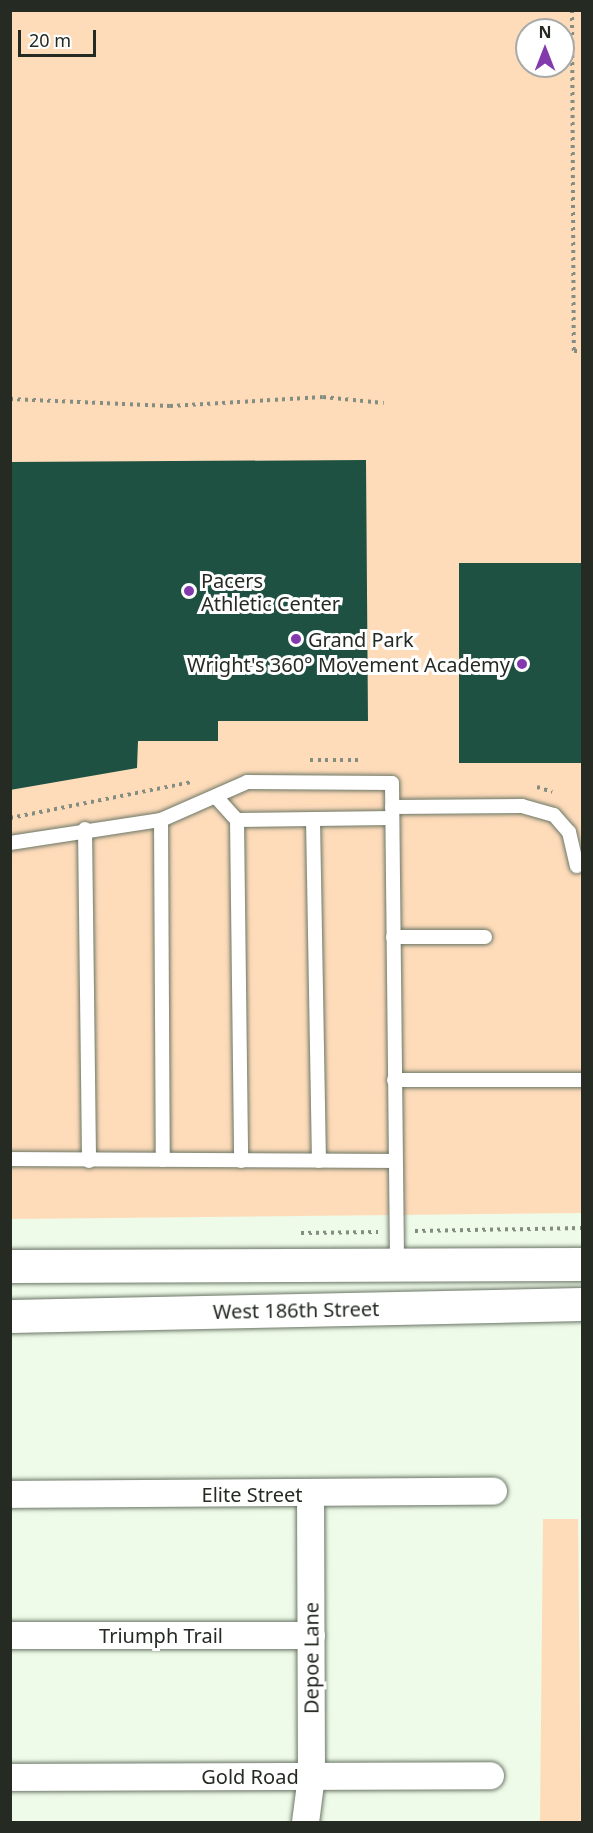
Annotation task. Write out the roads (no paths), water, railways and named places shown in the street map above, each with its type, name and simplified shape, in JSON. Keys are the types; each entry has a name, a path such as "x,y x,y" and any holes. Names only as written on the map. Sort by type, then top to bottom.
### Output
{"street":[{"path":"10,1266 397,1247 582,1264"},
{"name":"West 186th Street","path":"10,1316 582,1304"},
{"name":"Elite Street","path":"10,1494 310,1494 493,1491"},
{"name":"Depoe Lane","path":"305,1822 311,1776 310,1494"},
{"name":"Triumph Trail","path":"10,1635 311,1635"},
{"name":"Gold Road","path":"10,1778 490,1775"}],"lane":[{"path":"10,843 85,829 161,820 217,798 247,782 392,783 394,1161 397,1247"},
{"path":"217,798 237,820 241,1161"},
{"path":"237,820 313,819 522,806 554,815 569,832 577,866"},
{"path":"313,819 319,1161"},
{"path":"161,820 163,1160"},
{"path":"85,829 89,1161"},
{"path":"393,937 485,937"},
{"path":"394,1080 582,1080"},
{"path":"10,1153 11,1159 89,1161 394,1161"}],"place":[{"name":"Pacers Athletic Center","path":"189,591"},
{"name":"Grand Park","path":"296,639"},
{"name":"Wright's 360° Movement Academy","path":"522,664"}]}
